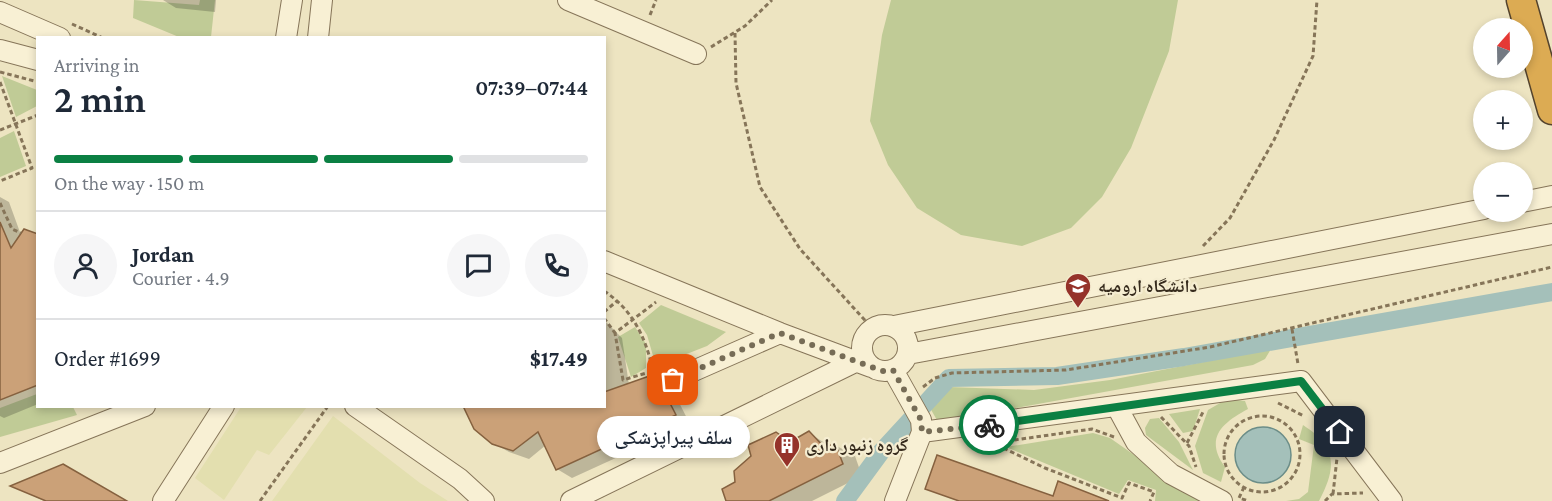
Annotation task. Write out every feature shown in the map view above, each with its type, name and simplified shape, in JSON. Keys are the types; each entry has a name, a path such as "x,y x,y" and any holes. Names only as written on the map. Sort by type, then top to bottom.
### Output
{"highway":[{"path":"1521,0 1552,110"}],"street":[{"path":"286,36 292,0"},
{"path":"318,36 322,0"},
{"path":"568,0 696,54"},
{"path":"0,12 55,36"},
{"path":"0,50 36,59"},
{"path":"1533,200 1552,196"},
{"path":"864,364 861,347 864,337 872,328 882,324 894,326 1473,211"},
{"path":"908,354 1552,234"},
{"path":"606,262 780,333 882,371 893,370 902,364 908,354 908,343 903,333 894,326"},
{"path":"673,380 780,333"},
{"path":"571,501 864,364"},
{"path":"893,370 906,397 921,420 922,432 895,501"},
{"path":"922,432 1301,381 1392,501"},
{"path":"1117,407 1136,442 1171,474 1222,501"},
{"path":"0,463 140,408"},
{"path":"163,501 223,408"},
{"path":"358,408 460,479 484,501"}],"path":[{"path":"696,54 735,33 772,0"},
{"path":"1199,250 1230,218 1274,140 1313,56 1317,0"},
{"path":"735,33 736,83 760,187 800,249 872,328"},
{"path":"0,72 36,81"},
{"path":"0,82 32,168 0,181"},
{"path":"0,130 36,116"},
{"path":"0,203 12,229 21,233"},
{"path":"906,397 935,378 951,373 1066,370 1210,347 1552,267"},
{"path":"606,293 633,319 647,343 653,371 623,380 615,333 606,321"},
{"path":"615,333 659,300"},
{"path":"606,310 617,301"},
{"path":"1292,329 1301,381"},
{"path":"1273,401 1308,419"},
{"path":"261,501 327,408"},
{"path":"1160,416 1189,446 1197,473"},
{"path":"1253,417 1271,417 1282,421 1297,439 1300,450 1295,473 1278,488 1267,491 1244,487 1228,469 1225,458 1230,435 1237,425 1253,417"},
{"path":"1092,429 993,443 1045,468 1122,498 1129,483 1154,492 1150,501"},
{"path":"1333,494 1336,457 1343,466"},
{"path":"1325,501 1333,494 1365,494 1357,484"},
{"path":"1244,487 1239,498 1249,501"}],"shaded area":[{"path":"240,408 306,408 269,455 257,450 224,500 195,478"},
{"path":"333,416 420,483 448,501 272,501"}],"green space":[{"path":"134,0 199,5 200,0 215,0 211,36 177,36 133,18"},
{"path":"891,0 1178,0 1169,51 1131,148 1102,197 1071,228 1022,246 961,235 917,208 888,165 870,121 882,35"},
{"path":"2,76 36,90 36,107 16,117"},
{"path":"14,131 26,166 0,177 0,138"},
{"path":"661,305 726,332 707,346 656,366 647,335 639,323"},
{"path":"635,327 646,344 646,368 631,377 618,337"},
{"path":"1271,349 1265,359 1253,365 938,422 929,406 934,393 949,387 1034,390 1110,380"},
{"path":"36,394 36,408 74,408 77,415 0,437 0,408"},
{"path":"1227,399 1245,401 1248,409 1230,420 1219,432 1216,440 1219,457 1225,467 1221,482 1203,473 1195,446 1208,410"},
{"path":"1200,409 1193,431 1183,433 1169,414"},
{"path":"1159,418 1179,442 1193,470 1146,435 1145,428 1150,419"},
{"path":"1303,425 1322,441 1328,450 1331,468 1329,478 1319,501 1286,501 1299,499 1308,492 1314,445 1299,439"},
{"path":"1093,433 1110,438 1200,501 1155,501 1156,490 1128,480 1119,494 1006,447"}],"water":[{"path":"1263,427 1274,429 1283,435 1289,444 1291,455 1289,466 1283,475 1274,481 1263,483 1252,481 1243,475 1237,466 1235,455 1237,444 1243,435 1252,429"}],"building":[{"path":"0,222 11,248 24,229 36,233 36,386 0,400"},
{"path":"655,374 676,415 556,470 538,432 513,451 492,444 474,429 464,408 606,408 606,391"},
{"name":"گروه زنبور داری","path":"809,431 825,448 835,443 843,464 769,501 726,501 722,489 735,482 734,471 751,456 748,445 776,432 790,442"},
{"path":"937,455 1053,496 1058,481 1109,501 959,501 925,489"},
{"path":"63,464 127,501 46,501 10,486"}],"waterway":[{"path":"845,501 881,452 949,378 1057,376 1184,357 1552,292"}],"way so far":[{"path":"673,380 780,333 882,371 893,370 906,397 921,420 922,432 989,425"}],"place":[{"name":"دانشگاه ارومیه","path":"1078,309"},
{"name":"سلف پیراپزشکی","path":"673,380"},
{"name":"گروه زنبور داری","path":"787,468"}],"route":[{"path":"989,425 1301,381 1340,432"}]}
